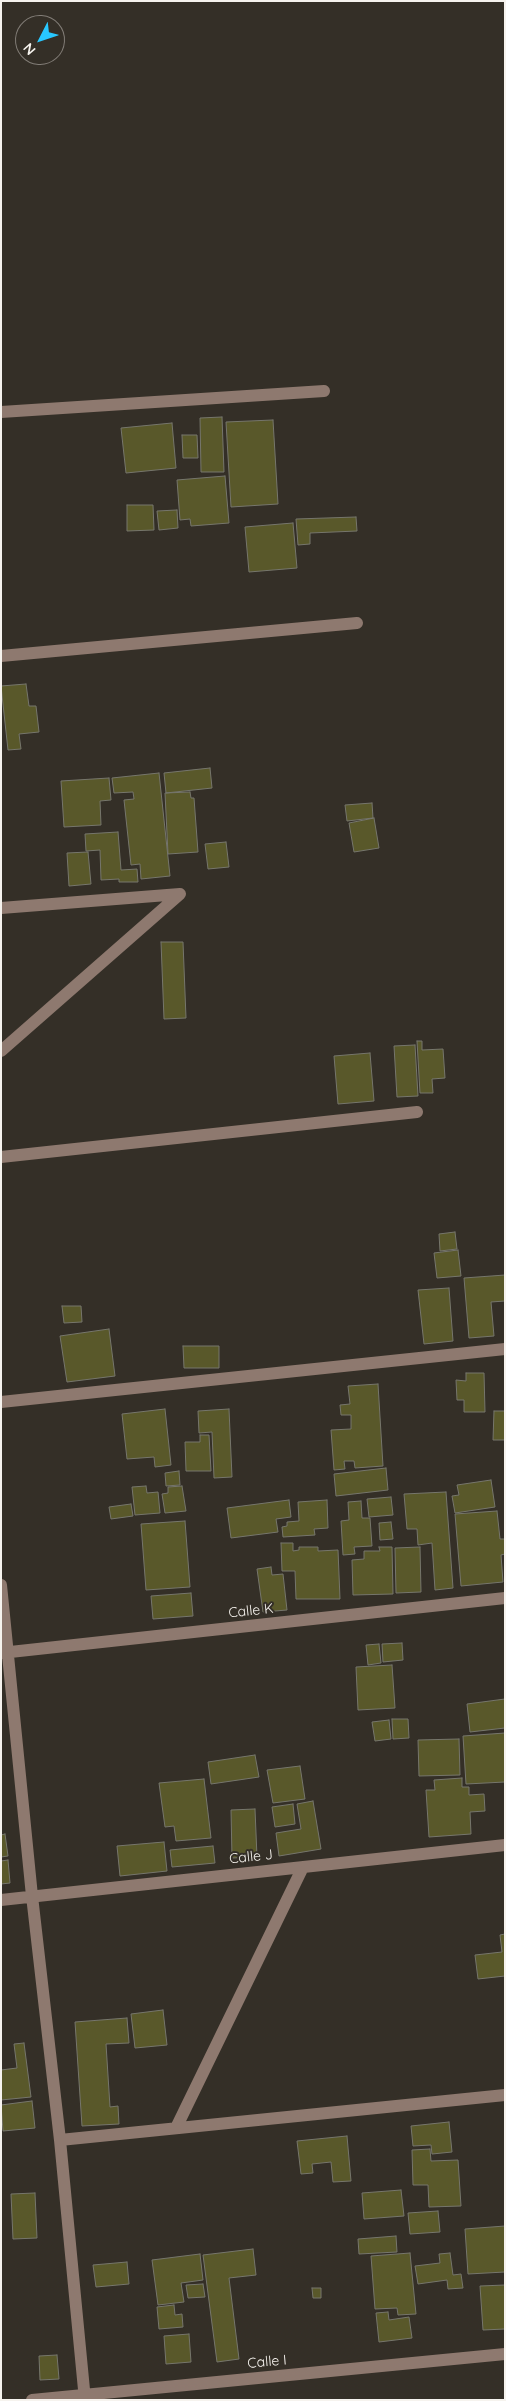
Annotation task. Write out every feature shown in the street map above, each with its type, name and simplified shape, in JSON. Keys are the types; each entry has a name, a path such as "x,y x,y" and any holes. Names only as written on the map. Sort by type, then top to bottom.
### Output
{"street":[{"path":"1,412 324,391"},
{"path":"1,656 357,623"},
{"path":"1,908 180,894 1,1051"},
{"path":"1,1157 417,1112"},
{"path":"1,1402 505,1349"},
{"path":"1,1585 5,1653 60,2140 84,2397"},
{"name":"Calle K","path":"5,1653 505,1598"},
{"name":"Calle J","path":"1,1900 505,1845"},
{"path":"176,2128 303,1866"},
{"path":"60,2140 505,2095"},
{"name":"Calle I","path":"32,2400 84,2397 505,2354"}],"building":[{"path":"222,417 224,472 201,472 200,418"},
{"path":"273,420 278,504 231,507 226,422"},
{"path":"172,423 176,468 126,473 121,428"},
{"path":"182,435 197,435 198,458 183,458"},
{"path":"225,476 229,523 191,526 190,519 180,520 177,480"},
{"path":"127,505 153,505 154,530 127,531"},
{"path":"177,510 178,528 159,530 157,511"},
{"path":"356,517 357,531 310,533 310,544 298,545 296,519"},
{"path":"293,523 297,568 249,572 245,527"},
{"path":"26,684 29,706 36,706 39,732 19,734 21,749 8,750 1,686"},
{"path":"210,768 212,788 166,793 164,773"},
{"path":"159,773 170,876 141,879 140,864 131,865 124,800 134,799 133,792 114,793 112,778"},
{"path":"109,778 111,800 100,801 101,825 64,827 61,781"},
{"path":"190,792 191,798 194,798 198,852 168,854 165,793"},
{"path":"372,803 373,818 347,821 345,805"},
{"path":"374,818 379,848 354,852 349,823"},
{"path":"118,832 121,870 137,869 138,882 119,882 119,879 101,880 100,850 86,851 85,834"},
{"path":"226,842 229,867 208,869 205,844"},
{"path":"88,852 91,884 69,886 67,853"},
{"path":"161,942 183,942 186,1018 164,1019"},
{"path":"417,1041 422,1041 422,1050 443,1049 445,1078 432,1079 433,1093 420,1093"},
{"path":"415,1045 418,1096 397,1097 394,1046"},
{"path":"370,1053 374,1101 338,1104 334,1056"},
{"path":"455,1232 457,1249 440,1251 439,1234"},
{"path":"458,1250 461,1276 437,1278 434,1253"},
{"path":"505,1275 505,1301 491,1302 494,1336 469,1338 464,1278"},
{"path":"449,1288 453,1341 424,1344 418,1290"},
{"path":"62,1306 81,1306 82,1322 64,1323"},
{"path":"109,1329 115,1376 67,1382 60,1336"},
{"path":"183,1346 219,1346 219,1368 184,1368"},
{"path":"466,1373 484,1373 485,1412 464,1412 464,1400 457,1400 456,1380 466,1381"},
{"path":"378,1384 383,1466 355,1468 354,1461 344,1461 345,1469 334,1470 331,1430 351,1429 351,1415 341,1415 340,1405 350,1404 348,1386"},
{"path":"165,1409 171,1465 155,1467 154,1457 127,1459 122,1414"},
{"path":"229,1409 232,1477 214,1478 212,1432 199,1433 198,1411"},
{"path":"494,1411 505,1411 505,1440 493,1440"},
{"path":"200,1435 209,1435 211,1471 186,1471 185,1442 200,1442"},
{"path":"386,1468 388,1490 336,1496 334,1474"},
{"path":"179,1471 180,1485 166,1486 165,1473"},
{"path":"491,1480 495,1507 455,1513 452,1496 459,1495 457,1485"},
{"path":"146,1486 147,1493 158,1492 160,1513 135,1515 132,1487"},
{"path":"182,1486 186,1511 165,1513 162,1494 168,1493 168,1487"},
{"path":"446,1492 453,1588 435,1590 432,1543 418,1545 417,1529 407,1529 404,1494"},
{"path":"391,1497 393,1515 369,1517 367,1499"},
{"path":"289,1500 291,1517 276,1519 278,1532 231,1538 227,1508"},
{"path":"327,1500 328,1528 314,1529 315,1535 283,1537 282,1527 287,1526 287,1522 299,1521 298,1502"},
{"path":"361,1501 362,1518 370,1518 372,1546 354,1547 355,1554 343,1555 341,1521 349,1520 348,1502"},
{"path":"131,1504 133,1516 111,1519 109,1507"},
{"path":"497,1511 500,1539 505,1539 505,1554 501,1555 503,1582 461,1586 455,1514"},
{"path":"185,1521 190,1587 146,1590 141,1524"},
{"path":"391,1522 393,1539 380,1540 379,1523"},
{"path":"281,1543 293,1543 293,1551 299,1550 299,1547 318,1547 318,1551 338,1550 340,1599 296,1599 295,1571 282,1571"},
{"path":"379,1547 392,1547 393,1594 353,1595 352,1560 364,1559 364,1551 380,1551"},
{"path":"420,1547 421,1592 396,1593 395,1548"},
{"path":"271,1567 272,1575 283,1574 287,1610 263,1612 257,1569"},
{"path":"191,1593 193,1616 153,1619 151,1596"},
{"path":"402,1643 403,1660 383,1662 382,1644"},
{"path":"379,1644 381,1663 368,1665 366,1645"},
{"path":"392,1665 395,1708 358,1710 356,1667"},
{"path":"505,1699 505,1728 470,1732 467,1704"},
{"path":"392,1719 408,1719 409,1738 393,1739"},
{"path":"389,1720 391,1739 375,1741 372,1722"},
{"path":"505,1733 505,1782 466,1784 463,1736"},
{"path":"459,1739 460,1775 419,1776 418,1740"},
{"path":"255,1755 259,1777 211,1784 208,1762"},
{"path":"300,1766 305,1799 273,1803 267,1770"},
{"path":"462,1778 462,1787 469,1787 469,1795 484,1794 485,1811 470,1812 471,1834 429,1837 426,1790 435,1790 434,1780"},
{"path":"204,1779 211,1838 176,1841 174,1826 165,1827 159,1783"},
{"path":"313,1801 321,1849 279,1856 276,1833 301,1829 297,1804"},
{"path":"293,1804 295,1824 275,1827 272,1807"},
{"path":"255,1809 257,1857 232,1858 231,1810"},
{"path":"5,1834 8,1856 1,1857 1,1835"},
{"path":"164,1842 167,1871 120,1876 117,1846"},
{"path":"213,1846 215,1863 172,1867 170,1850"},
{"path":"8,1860 10,1883 1,1884 1,1861"},
{"path":"505,1934 505,1976 478,1979 475,1955 502,1952 500,1935"},
{"path":"163,2010 167,2045 135,2048 131,2014"},
{"path":"127,2018 129,2043 106,2044 110,2107 118,2106 119,2124 82,2126 75,2022"},
{"path":"24,2043 31,2097 1,2100 1,2070 17,2068 14,2044"},
{"path":"32,2101 35,2128 3,2131 1,2105"},
{"path":"449,2122 452,2152 432,2154 431,2145 413,2146 411,2126"},
{"path":"347,2136 351,2181 333,2182 331,2162 312,2164 313,2173 301,2174 297,2141"},
{"path":"430,2149 431,2161 458,2160 461,2206 429,2207 428,2185 413,2185 412,2150"},
{"path":"401,2190 404,2216 364,2219 362,2193"},
{"path":"35,2193 37,2238 13,2239 11,2194"},
{"path":"438,2211 440,2232 410,2234 408,2213"},
{"path":"505,2226 505,2272 468,2274 465,2229"},
{"path":"396,2236 397,2252 359,2254 358,2239"},
{"path":"253,2249 256,2275 229,2278 239,2359 217,2362 203,2255"},
{"path":"410,2253 416,2314 398,2315 397,2308 375,2309 371,2256"},
{"path":"450,2253 453,2275 461,2274 463,2288 448,2289 447,2280 418,2284 415,2266 440,2263 439,2254"},
{"path":"200,2254 203,2280 181,2283 184,2302 158,2305 152,2260"},
{"path":"127,2262 129,2284 96,2287 93,2265"},
{"path":"203,2284 205,2297 188,2298 186,2285"},
{"path":"505,2285 505,2329 483,2330 480,2286"},
{"path":"312,2288 321,2288 321,2298 313,2298"},
{"path":"174,2305 175,2315 182,2314 183,2327 159,2329 157,2307"},
{"path":"388,2312 389,2320 409,2317 412,2338 379,2342 376,2313"},
{"path":"189,2334 191,2362 166,2364 164,2336"},
{"path":"57,2355 59,2379 40,2380 39,2356"}]}
